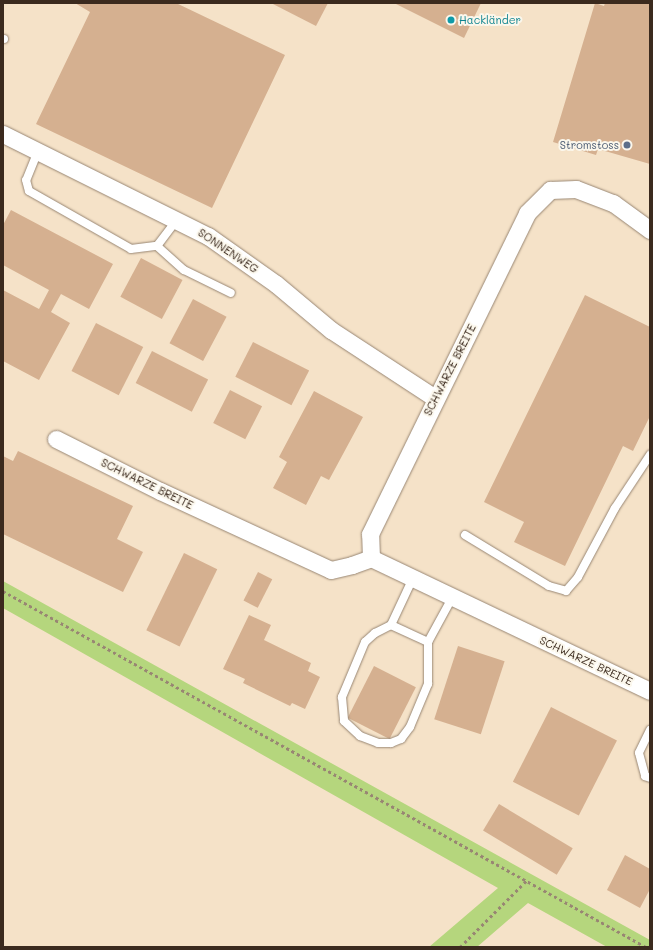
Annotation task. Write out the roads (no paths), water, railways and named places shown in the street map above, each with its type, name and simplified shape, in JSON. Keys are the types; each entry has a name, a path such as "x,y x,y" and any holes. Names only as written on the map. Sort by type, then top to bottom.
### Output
{"street":[{"name":"SONNENWEG","path":"3,134 208,236 276,284 331,330 435,398"},
{"name":"SCHWARZE BREITE","path":"371,558 370,534 435,398 527,214 550,190 576,189 613,203 650,230"},
{"name":"SCHWARZE BREITE","path":"56,439 160,491 331,570 371,558 452,598 650,691"}],"lane":[{"path":"38,151 26,180 29,192 132,249 157,246 172,226"},
{"path":"157,246 184,270 231,292"},
{"path":"465,535 549,586 566,591 578,577 616,508 650,455"},
{"path":"413,578 391,625 375,633 365,642 342,697 344,722 360,736 378,743 391,743 401,739 410,727 428,684 428,642 452,598"},
{"path":"391,625 428,642"},
{"path":"650,730 639,753 644,776 650,778"}],"place":[{"name":"Hackländer","path":"451,20"},
{"name":"Stromstoss","path":"627,145"}]}
